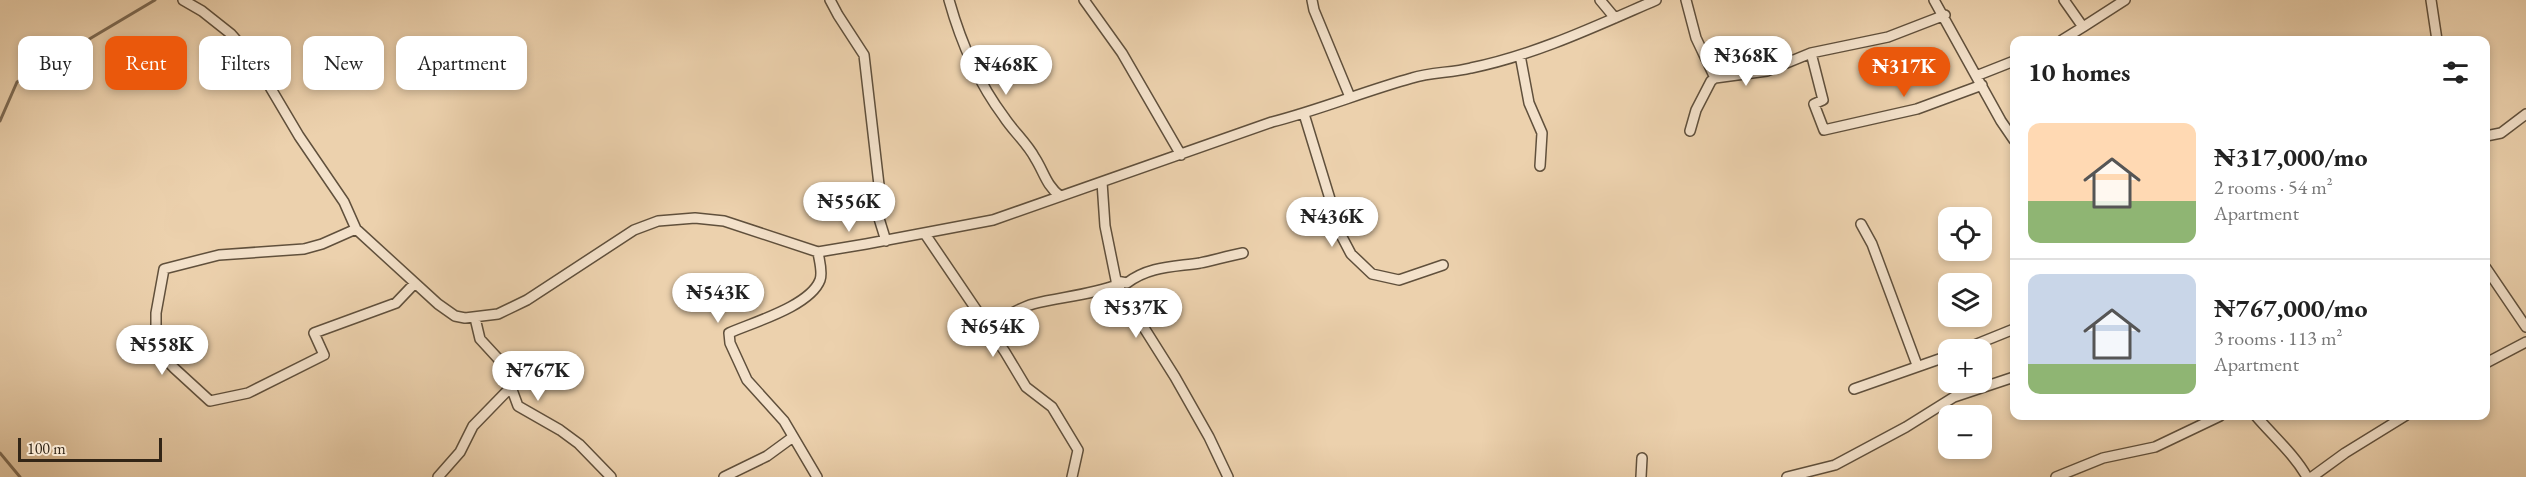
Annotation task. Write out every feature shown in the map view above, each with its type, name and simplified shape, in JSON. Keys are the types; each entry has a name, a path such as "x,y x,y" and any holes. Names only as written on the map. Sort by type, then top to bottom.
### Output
{"street":[{"path":"183,0 202,10 231,34 254,60 299,136 344,202 356,229 438,304 455,316 475,318 498,314 527,300 634,230 658,221 695,218 724,221 818,252 993,220 1272,123 1413,77 1470,69 1520,55 1656,0"},
{"path":"830,0 837,15 864,55 879,185 877,212 886,241"},
{"path":"949,0 959,36 978,79 1035,157 1046,182 1060,196"},
{"path":"1084,0 1122,54 1180,155"},
{"path":"1312,0 1350,97"},
{"path":"1600,0 1615,18"},
{"path":"1686,0 1696,38 1715,78"},
{"path":"1935,0 2010,133"},
{"path":"2064,0 2083,27"},
{"path":"2068,36 2125,0"},
{"path":"2431,0 2436,36"},
{"path":"1690,131 1696,110 1711,81 1715,78 1767,71 1811,53 1888,37 1945,15"},
{"path":"1811,53 1823,100 1814,104 1824,130 1917,109 1982,85"},
{"path":"1520,55 1529,103 1542,133 1540,166"},
{"path":"1976,76 2010,63"},
{"path":"1304,114 1341,235 1351,254 1372,274 1400,280 1443,265"},
{"path":"2490,135 2501,133 2526,114"},
{"path":"1102,182 1105,226 1117,283 1175,377 1209,437 1228,477"},
{"path":"1861,224 1872,244 1917,365"},
{"path":"356,229 304,249 219,255 164,269 156,313 156,349 210,401 248,393 324,355 314,333 396,303 415,283"},
{"path":"925,234 1026,387 1052,407 1078,450 1072,477"},
{"path":"817,477 779,414 747,380 730,343 729,333 787,309 813,293 821,277 818,252"},
{"path":"985,324 1007,318 1030,305 1081,296 1117,283 1127,283 1137,275 1152,269 1200,263 1243,253"},
{"path":"2490,274 2526,327"},
{"path":"475,318 480,339 513,375 511,387 518,406 560,430 579,444 610,477"},
{"path":"1989,339 2010,331"},
{"path":"2490,361 2526,342"},
{"path":"1854,389 1938,359"},
{"path":"1787,477 1835,465 1906,427 1954,397 2010,378"},
{"path":"438,477 460,452 473,426 511,387"},
{"path":"2056,477 2103,458 2155,447 2212,420"},
{"path":"2259,420 2310,477 2398,420"},
{"path":"724,477 767,456 793,437"},
{"path":"1641,477 1642,458"}],"waterway":[{"path":"0,121 17,82 155,0"},
{"path":"0,453 20,477"}]}
